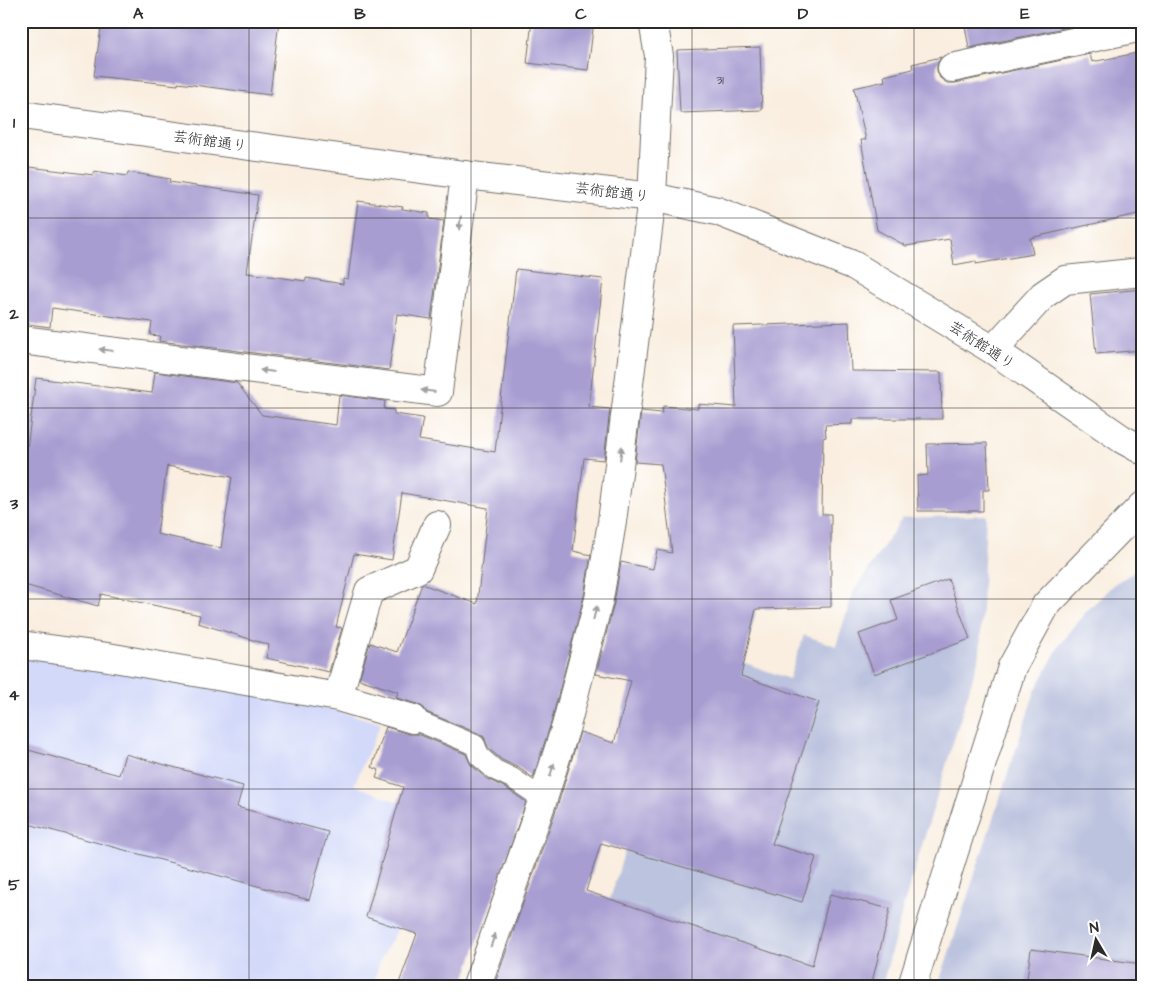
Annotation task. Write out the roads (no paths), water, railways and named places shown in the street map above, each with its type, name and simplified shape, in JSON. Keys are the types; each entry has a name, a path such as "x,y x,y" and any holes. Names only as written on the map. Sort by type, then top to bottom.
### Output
{"street":[{"path":"477,986 543,799 566,726 600,590 612,522 652,197 659,56 653,21"},
{"path":"952,68 1142,27"},
{"name":"芸術館通り","path":"21,115 465,175 652,197 717,211 853,265 993,350 1122,439 1142,450"},
{"path":"21,340 438,392 465,175"},
{"path":"993,350 1043,295 1065,280 1142,272"},
{"path":"912,986 1012,666 1046,605 1142,506"},
{"path":"338,697 369,591 418,569 437,525"},
{"path":"21,645 108,657 338,697 413,719"}],"lane":[{"path":"413,719 475,744 479,756 496,770 512,778 543,799"}]}
